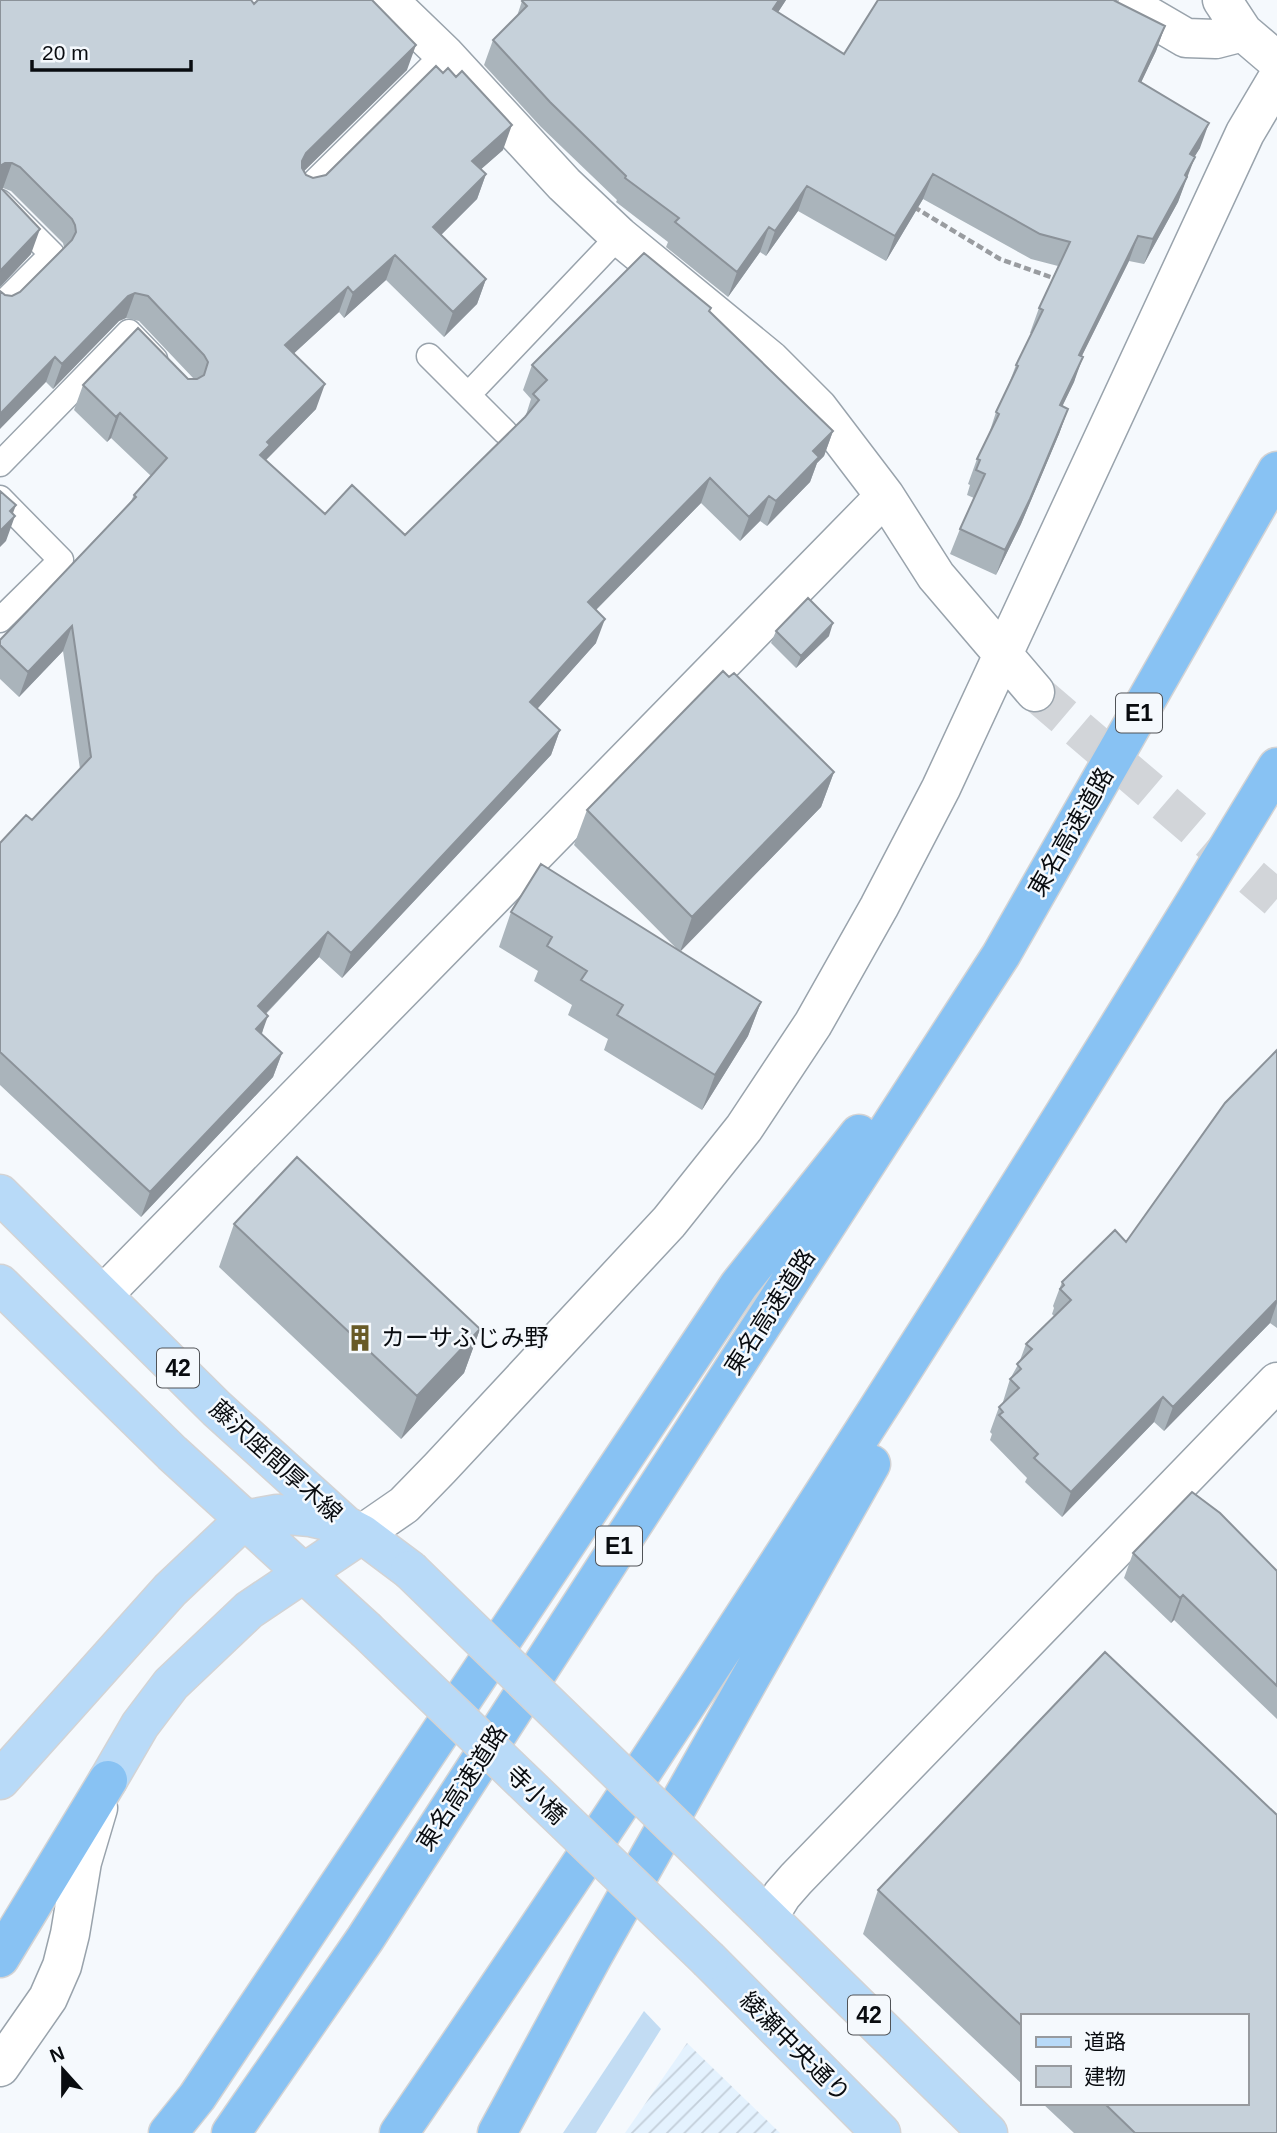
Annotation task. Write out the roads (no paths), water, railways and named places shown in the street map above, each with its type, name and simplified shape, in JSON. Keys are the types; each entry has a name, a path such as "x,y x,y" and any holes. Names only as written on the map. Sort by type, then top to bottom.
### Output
{"highway":[{"name":"東名高速道路","path":"231,2133 365,1939 1001,955 1277,471"},
{"path":"497,2133 794,1598 1113,1039 1277,767"},
{"path":"168,2133 212,2074 739,1285 1001,955"},
{"path":"399,2133 745,1616 1113,1039"},
{"path":"0,1958 108,1780"}],"main road":[{"name":"藤沢座間厚木線","path":"0,1194 104,1294 217,1409 354,1530 410,1570 759,1907"},
{"name":"42","path":"0,1284 172,1453 302,1574"},
{"path":"0,1780 170,1590 244,1520 277,1514 310,1517 354,1530"},
{"path":"108,1780 140,1725 171,1684 249,1610 302,1574 354,1530"},
{"name":"寺小橋","path":"302,1574 365,1629 709,1960"},
{"name":"42","path":"759,1907 988,2133"},
{"name":"綾瀬中央通り","path":"709,1960 881,2133"}],"street":[{"path":"388,0 444,54 564,184 619,236 769,360 818,408 885,496 936,576 1035,692"},
{"path":"1121,0 1186,38 1216,39 1243,32"},
{"path":"1222,0 1243,32 1277,61"},
{"path":"354,1530 404,1505 669,1222 744,1128 814,1024 941,788 1245,133 1277,79"},
{"path":"104,1294 885,496"},
{"path":"759,1907 782,1895 1277,1382"},
{"path":"1182,1480 1210,1507"},
{"path":"0,2067 48,1998 62,1966 82,1862 108,1780"}],"lane":[{"path":"307,189 444,54"},
{"path":"0,202 52,254 0,306"},
{"path":"468,395 619,236"},
{"path":"0,464 129,331 175,380"},
{"path":"429,356 505,432"},
{"path":"0,498 61,560 0,620"}],"tunnel":[{"path":"1035,692 1277,899"}],"place":[{"name":"カーサふじみ野","path":"360,1338"}]}
